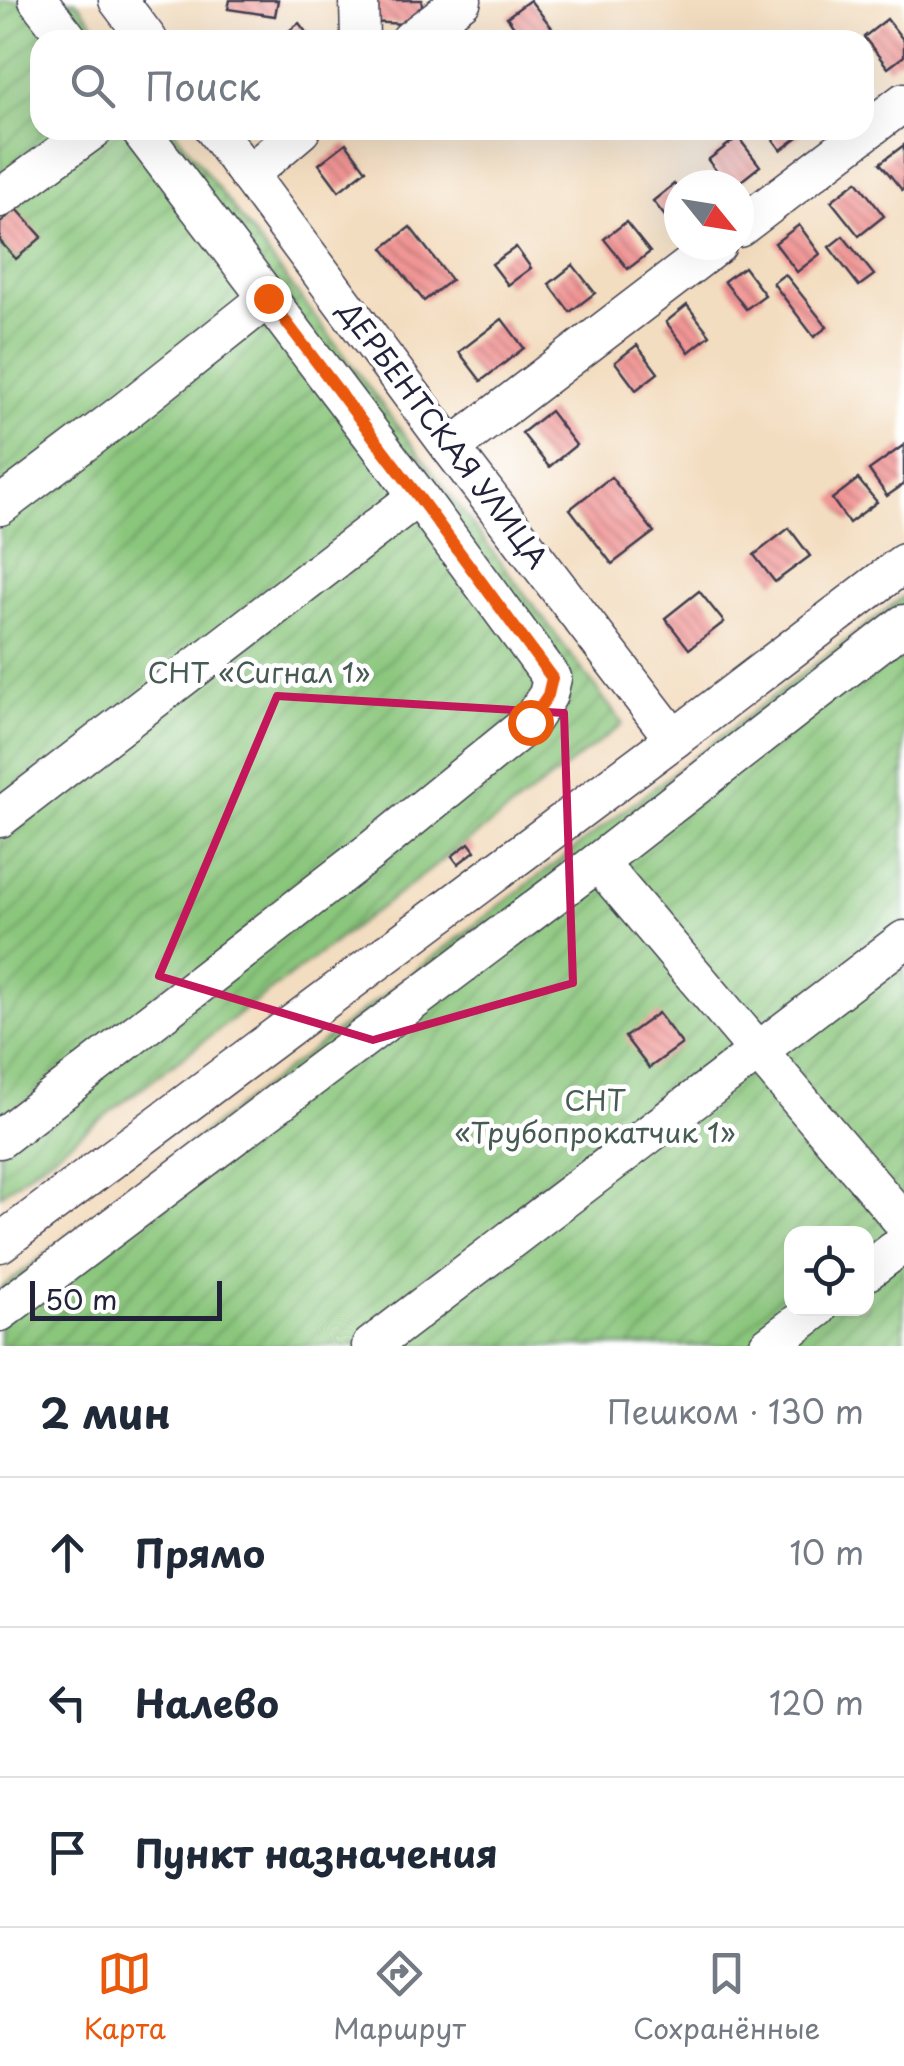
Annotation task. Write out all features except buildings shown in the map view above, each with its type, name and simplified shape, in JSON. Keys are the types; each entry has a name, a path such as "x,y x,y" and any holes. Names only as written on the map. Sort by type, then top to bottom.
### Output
{"street":[{"path":"38,0 61,30"},
{"path":"118,0 140,30"},
{"path":"358,0 360,30"},
{"path":"423,30 462,0"},
{"path":"874,125 904,102"},
{"path":"0,198 79,140"},
{"path":"0,1139 530,722 548,695 552,678 148,140"},
{"name":"ДЕРБЕНТСКАЯ УЛИЦА","path":"221,140 674,739"},
{"path":"248,176 289,140"},
{"path":"754,217 854,140"},
{"path":"451,448 697,260"},
{"path":"0,506 268,298"},
{"path":"0,818 418,496"},
{"path":"0,1243 904,563"},
{"path":"0,1312 598,862 904,624"},
{"path":"598,862 904,1222"},
{"path":"371,1346 904,940"},
{"path":"874,1266 904,1243"},
{"path":"768,1346 807,1316"}],"highlighted area":[{"path":"277,696 564,713 573,983 373,1040 159,976"}],"green space":[{"name":"СНТ «Сигнал 1»","path":"0,0 76,0 98,30 30,30 30,140 182,140 623,724 0,1195"},
{"name":"СНТ «Трубопрокатчик 1»","path":"904,596 904,1346 0,1346 0,1289"}],"route":[{"path":"268,298 552,678 548,695 530,722"}]}
